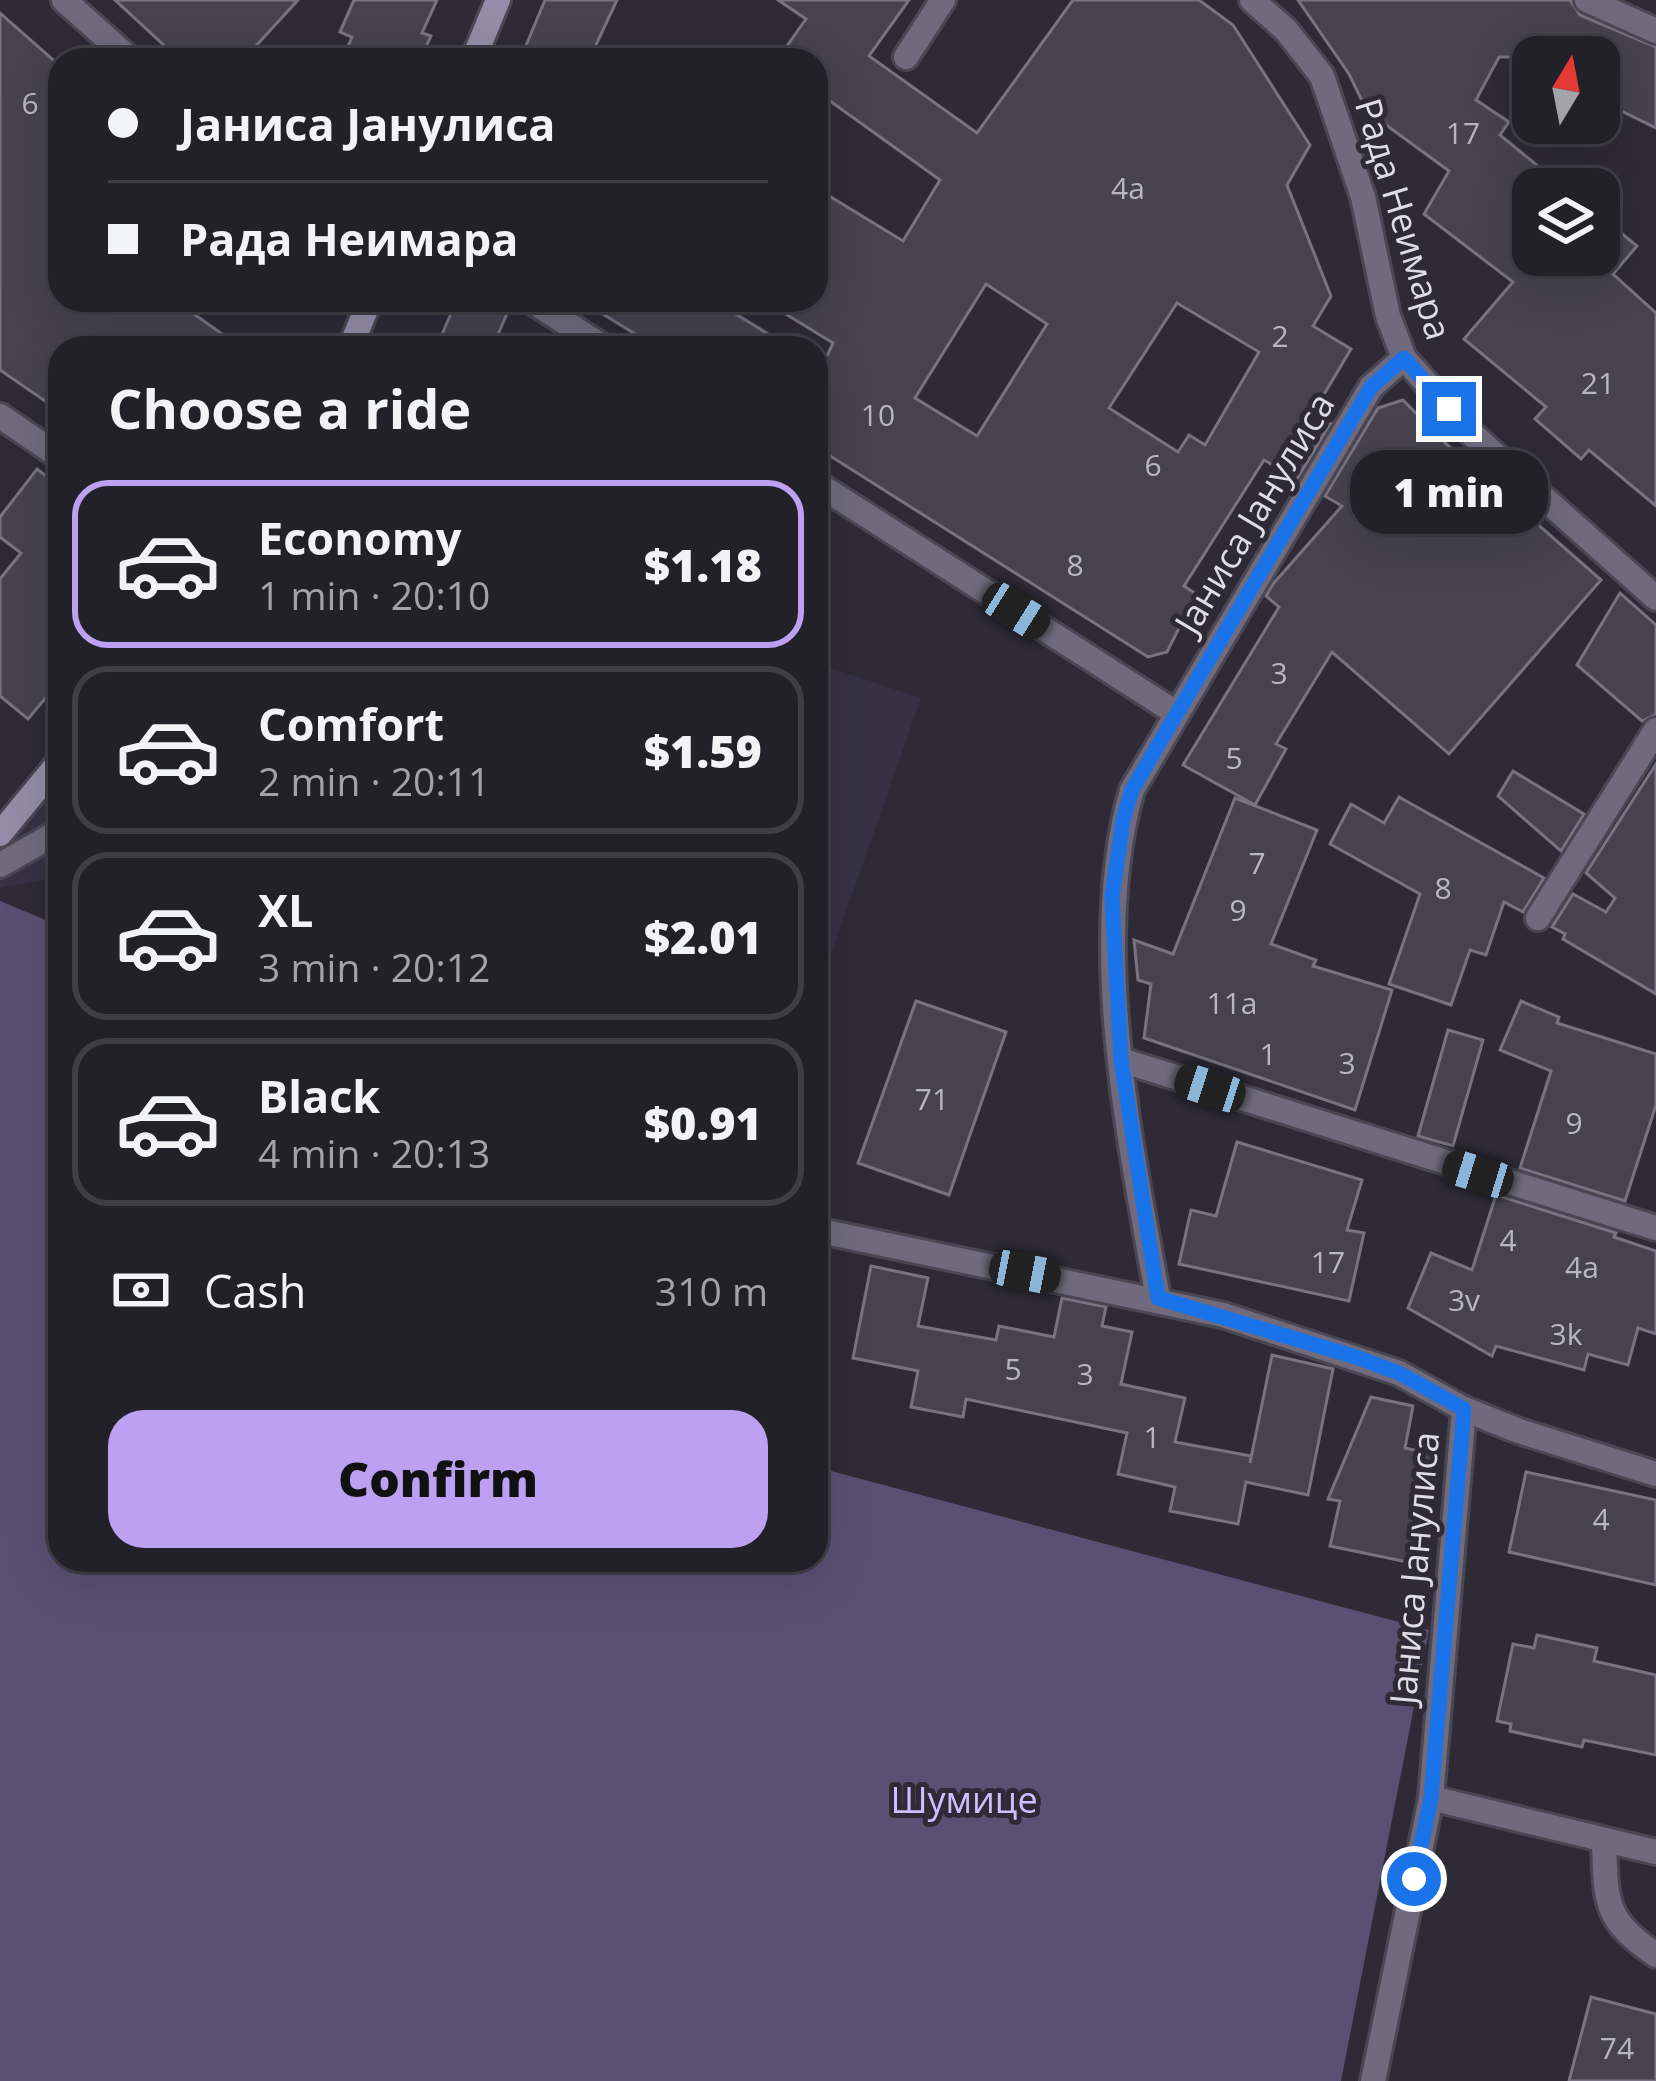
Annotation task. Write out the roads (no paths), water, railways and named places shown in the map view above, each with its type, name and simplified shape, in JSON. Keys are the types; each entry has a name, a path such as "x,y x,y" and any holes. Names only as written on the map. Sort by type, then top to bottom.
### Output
{"street":[{"path":"64,0 118,48"},
{"path":"478,48 498,0"},
{"path":"906,57 943,0"},
{"name":"Рада Неимара","path":"1252,0 1286,30 1322,76 1363,197 1388,316 1404,358 1473,435 1656,598"},
{"path":"1587,0 1656,31"},
{"path":"549,312 586,336"},
{"name":"Јаниса Јанулиса","path":"1373,2081 1431,1798 1464,1409 1399,1373 1356,1357 1158,1298 1121,1060 1112,897 1132,790 1371,387 1404,358"},
{"path":"0,416 48,449"},
{"path":"828,491 1176,713"},
{"path":"1538,918 1656,730"},
{"path":"0,834 48,776"},
{"path":"0,865 48,838"},
{"path":"1121,1060 1656,1228"},
{"path":"828,1232 1158,1298"},
{"path":"1464,1409 1656,1474"},
{"path":"1431,1798 1656,1852"},
{"path":"1604,1840 1606,1906 1625,1934 1656,1955"}],"park label":[{"name":"Шумице","path":"964,1799"}]}
